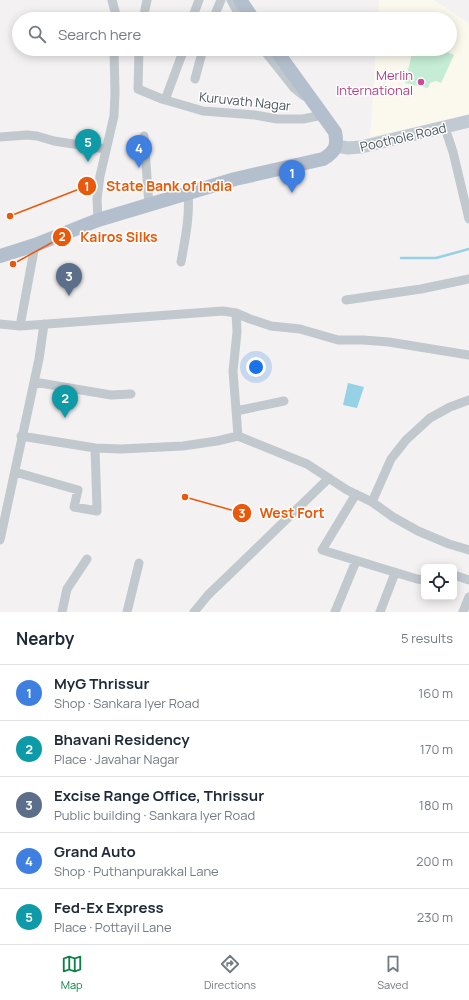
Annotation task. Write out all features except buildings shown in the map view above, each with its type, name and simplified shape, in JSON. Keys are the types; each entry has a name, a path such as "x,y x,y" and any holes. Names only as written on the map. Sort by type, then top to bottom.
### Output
{"main road":[{"path":"240,0 248,12"},
{"path":"251,0 256,12"},
{"path":"0,256 35,245 98,220 235,179 323,159 331,154 337,141 335,132 280,56"}],"street":[{"path":"112,0 115,12"},
{"path":"145,12 147,0"},
{"path":"195,12 199,0"},
{"path":"216,12 221,0"},
{"path":"231,0 237,12"},
{"path":"98,220 97,199 106,149 114,116 114,56"},
{"name":"Kuruvath Nagar","path":"139,56 138,89 165,100 203,111 255,115 277,119 303,119 320,111"},
{"path":"165,100 181,56"},
{"path":"195,79 201,56"},
{"path":"269,56 294,88 320,111"},
{"name":"Poothole Road","path":"336,146 361,148 469,121"},
{"path":"445,128 453,152 469,219"},
{"path":"0,137 27,135 37,136 54,141 106,149"},
{"path":"144,136 149,205"},
{"path":"181,262 187,232 189,210 188,194"},
{"path":"20,326 35,245"},
{"path":"346,300 421,289 469,279"},
{"path":"0,324 20,326 223,311 236,313 271,326 300,329 338,340 389,342 469,355"},
{"path":"236,313 237,332 233,371 238,436"},
{"path":"1,534 39,359 44,324"},
{"path":"34,382 111,395 131,394"},
{"path":"372,502 391,459 406,440 430,418 450,407 469,400"},
{"path":"236,411 284,401"},
{"path":"22,436 95,448 120,449 183,446 238,436 300,461 372,502 393,517 418,531 449,544 469,550"},
{"path":"15,472 78,490 74,507 97,509 95,448"},
{"path":"194,612 208,595 329,478"},
{"path":"356,494 322,550 421,579"},
{"path":"62,612 67,588 87,559"},
{"path":"335,612 356,561"},
{"path":"127,612 139,563"},
{"path":"380,612 395,572"},
{"path":"457,576 469,580"},
{"path":"463,612 469,597"}],"shaded area":[{"name":"Merlin International","path":"379,0 434,0 452,12 378,12"},
{"name":"Merlin International","path":"457,15 469,23 469,115 370,137 376,56 457,56"}],"green space":[{"path":"411,56 454,56 441,83 436,81 430,83 428,88 405,83"}],"water":[{"path":"348,383 364,387 357,408 343,405"}],"waterway":[{"path":"401,258 436,258 469,249"}],"place":[{"name":"Merlin International","path":"421,82"},
{"name":"Fed-Ex Express","path":"88,162"},
{"name":"Grand Auto","path":"139,168"},
{"name":"MyG Thrissur","path":"292,193"},
{"name":"State Bank of India","path":"10,216"},
{"name":"Kairos Silks","path":"13,264"},
{"name":"Excise Range Office, Thrissur","path":"69,296"},
{"name":"Bhavani Residency","path":"65,418"},
{"name":"West Fort","path":"185,497"}]}
